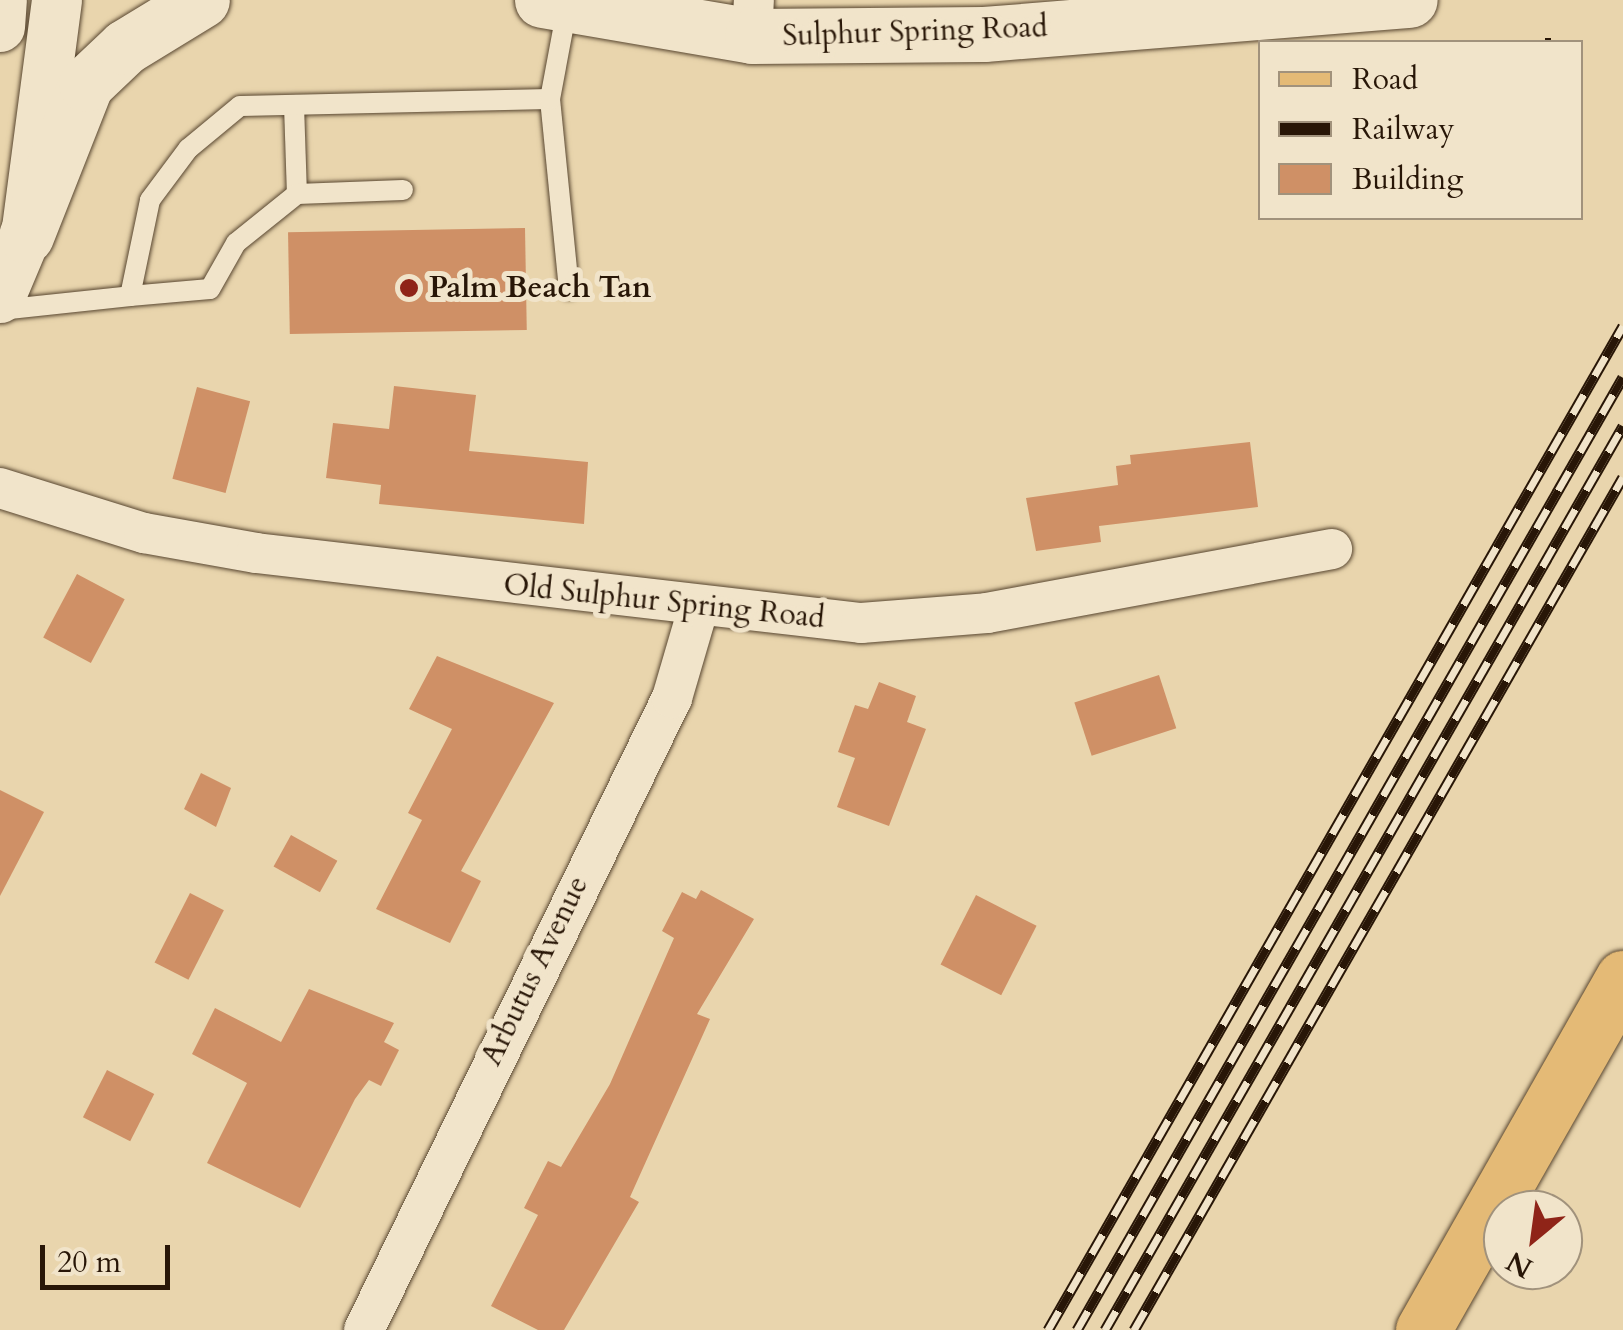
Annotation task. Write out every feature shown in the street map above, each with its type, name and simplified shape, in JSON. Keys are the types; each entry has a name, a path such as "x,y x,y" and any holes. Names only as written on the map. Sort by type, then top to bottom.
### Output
{"main road":[{"path":"26,236 86,84 125,46 202,0"},
{"name":"Sulphur Spring Road","path":"555,3 984,34 1410,0"},
{"path":"1424,1330 1623,978"}],"street":[{"path":"0,27 2,0"},
{"path":"0,298 26,236 57,0"},
{"name":"Old Sulphur Spring Road","path":"0,488 144,533 256,553 698,609 910,622 1332,549"},
{"name":"Arbutus Avenue","path":"364,1330 672,698 698,609"}],"lane":[{"path":"555,3 550,99 570,289"},
{"path":"130,296 150,200 188,149 240,106 550,99"},
{"path":"294,105 297,194"},
{"path":"0,310 210,290 236,243 297,194 402,190"}],"building":[{"name":"Palm Beach Tan","path":"525,228 527,330 290,334 288,232"},
{"path":"394,386 476,395 469,451 588,462 584,524 379,504 381,485 326,478 333,423 389,429"},
{"path":"197,387 250,401 226,493 172,479"},
{"path":"1250,442 1258,507 1099,526 1101,542 1036,551 1026,498 1118,485 1116,466 1131,464 1130,455"},
{"path":"77,574 125,599 91,663 43,638"},
{"path":"437,656 554,703 461,871 481,881 450,943 376,909 422,820 408,813 452,729 409,709"},
{"path":"1159,675 1176,728 1092,756 1074,703"},
{"path":"879,682 916,696 907,722 926,729 889,826 837,807 855,758 838,752 855,705 868,709"},
{"path":"201,773 231,788 216,827 184,809"},
{"path":"0,790 44,812 0,896"},
{"path":"291,835 337,861 320,892 274,866"},
{"path":"701,890 754,919 697,1014 710,1019 630,1197 639,1202 564,1330 538,1330 491,1306 538,1215 524,1208 548,1161 561,1167 610,1084 674,938 662,931 682,892 696,899"},
{"path":"190,893 224,910 188,980 155,962"},
{"path":"976,895 1037,926 1001,995 941,964"},
{"path":"309,989 394,1023 384,1042 399,1050 381,1086 369,1080 355,1099 300,1208 207,1163 247,1083 192,1054 215,1008 281,1042"},
{"path":"107,1070 154,1094 130,1141 83,1117"}],"railway":[{"path":"1048,1330 1623,326"},
{"path":"1077,1330 1623,377"},
{"path":"1105,1330 1623,426"},
{"path":"1134,1330 1623,477"}],"place":[{"name":"Palm Beach Tan","path":"409,288"}]}
